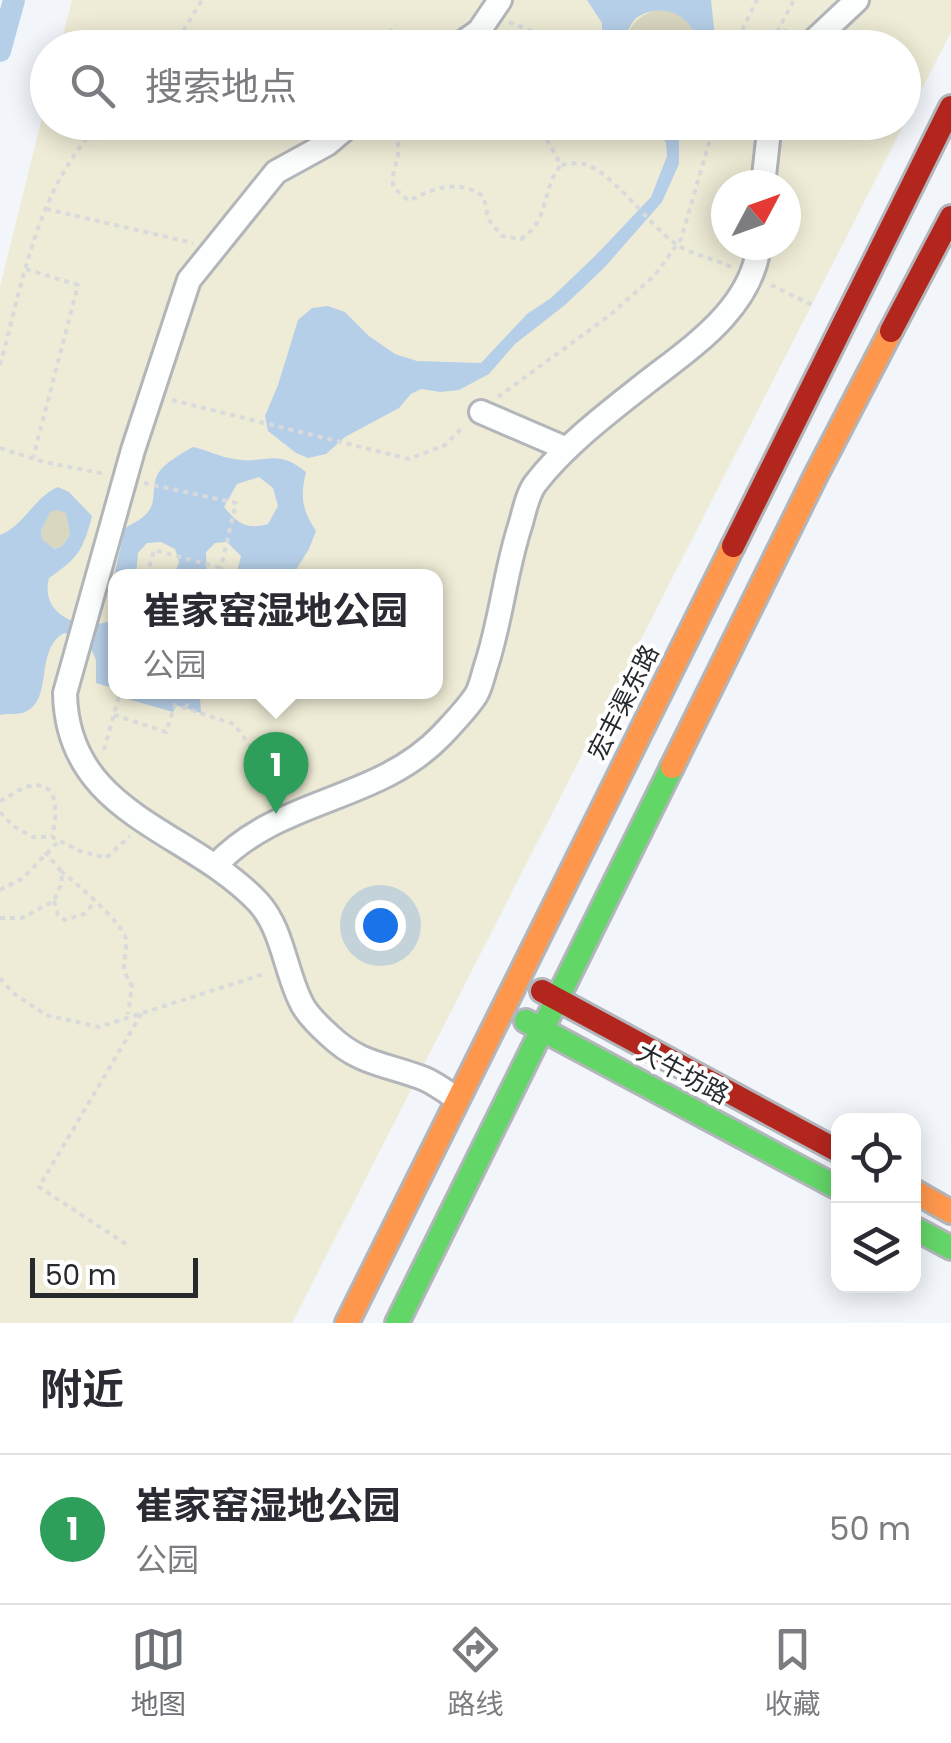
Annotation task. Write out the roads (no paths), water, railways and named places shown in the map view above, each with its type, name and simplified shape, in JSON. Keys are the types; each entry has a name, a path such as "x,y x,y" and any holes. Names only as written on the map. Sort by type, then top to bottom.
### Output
{"main road":[{"name":"宏丰渠东路","path":"347,1323 951,107"},
{"path":"397,1323 816,475 951,217"},
{"name":"大牛坊路","path":"516,978 831,1147"},
{"name":"大牛坊路","path":"501,1009 831,1184"},
{"path":"921,1196 951,1212"},
{"path":"921,1232 951,1248"}],"street":[{"path":"812,30 856,0"},
{"path":"479,30 496,7"},
{"path":"333,140 276,172 189,280 150,394 65,693 66,723 102,790 215,866 260,904 276,932 301,1004 329,1036 357,1058 429,1080 457,1100"},
{"path":"765,170 768,140"},
{"path":"215,866 233,847 298,810 394,774 438,738 478,693 493,646 511,553 532,487 567,450 702,342 736,302 756,260"},
{"path":"481,412 567,450"}],"water":[{"path":"587,0 711,0 714,30 693,30 684,19 667,11 646,13 636,18 628,30 602,30 602,23"},
{"path":"664,140 679,140 679,164 662,202 604,268 515,344 489,374 459,390 421,389 399,408 345,437 326,454 308,458 268,431 265,416 298,320 312,308 328,306 345,312 395,354 417,361 481,363 527,314 551,298 595,256 651,197 667,156"},
{"path":"193,447 229,458 278,458 306,472 304,503 316,531 296,569 238,569 241,556 227,542 215,543 206,552 207,569 176,569 179,562 175,549 161,542 147,543 138,553 137,569 116,569 125,528 150,509 159,473","holes":["259,477 273,488 278,506 268,524 249,526 224,507 237,484"]},
{"path":"58,487 69,492 92,516 78,553 49,578 50,602 66,618 108,621 108,687 96,683 96,660 88,642 64,633 49,651 34,706 22,713 0,715 0,535","holes":["50,512 66,513 70,535 62,546 54,549 42,539 41,531"]},
{"path":"128,699 200,699 201,713 176,705 173,712"}],"waterway":[{"path":"0,51 14,0"}],"place":[{"name":"崔家窑湿地公园","path":"276,814"}]}
